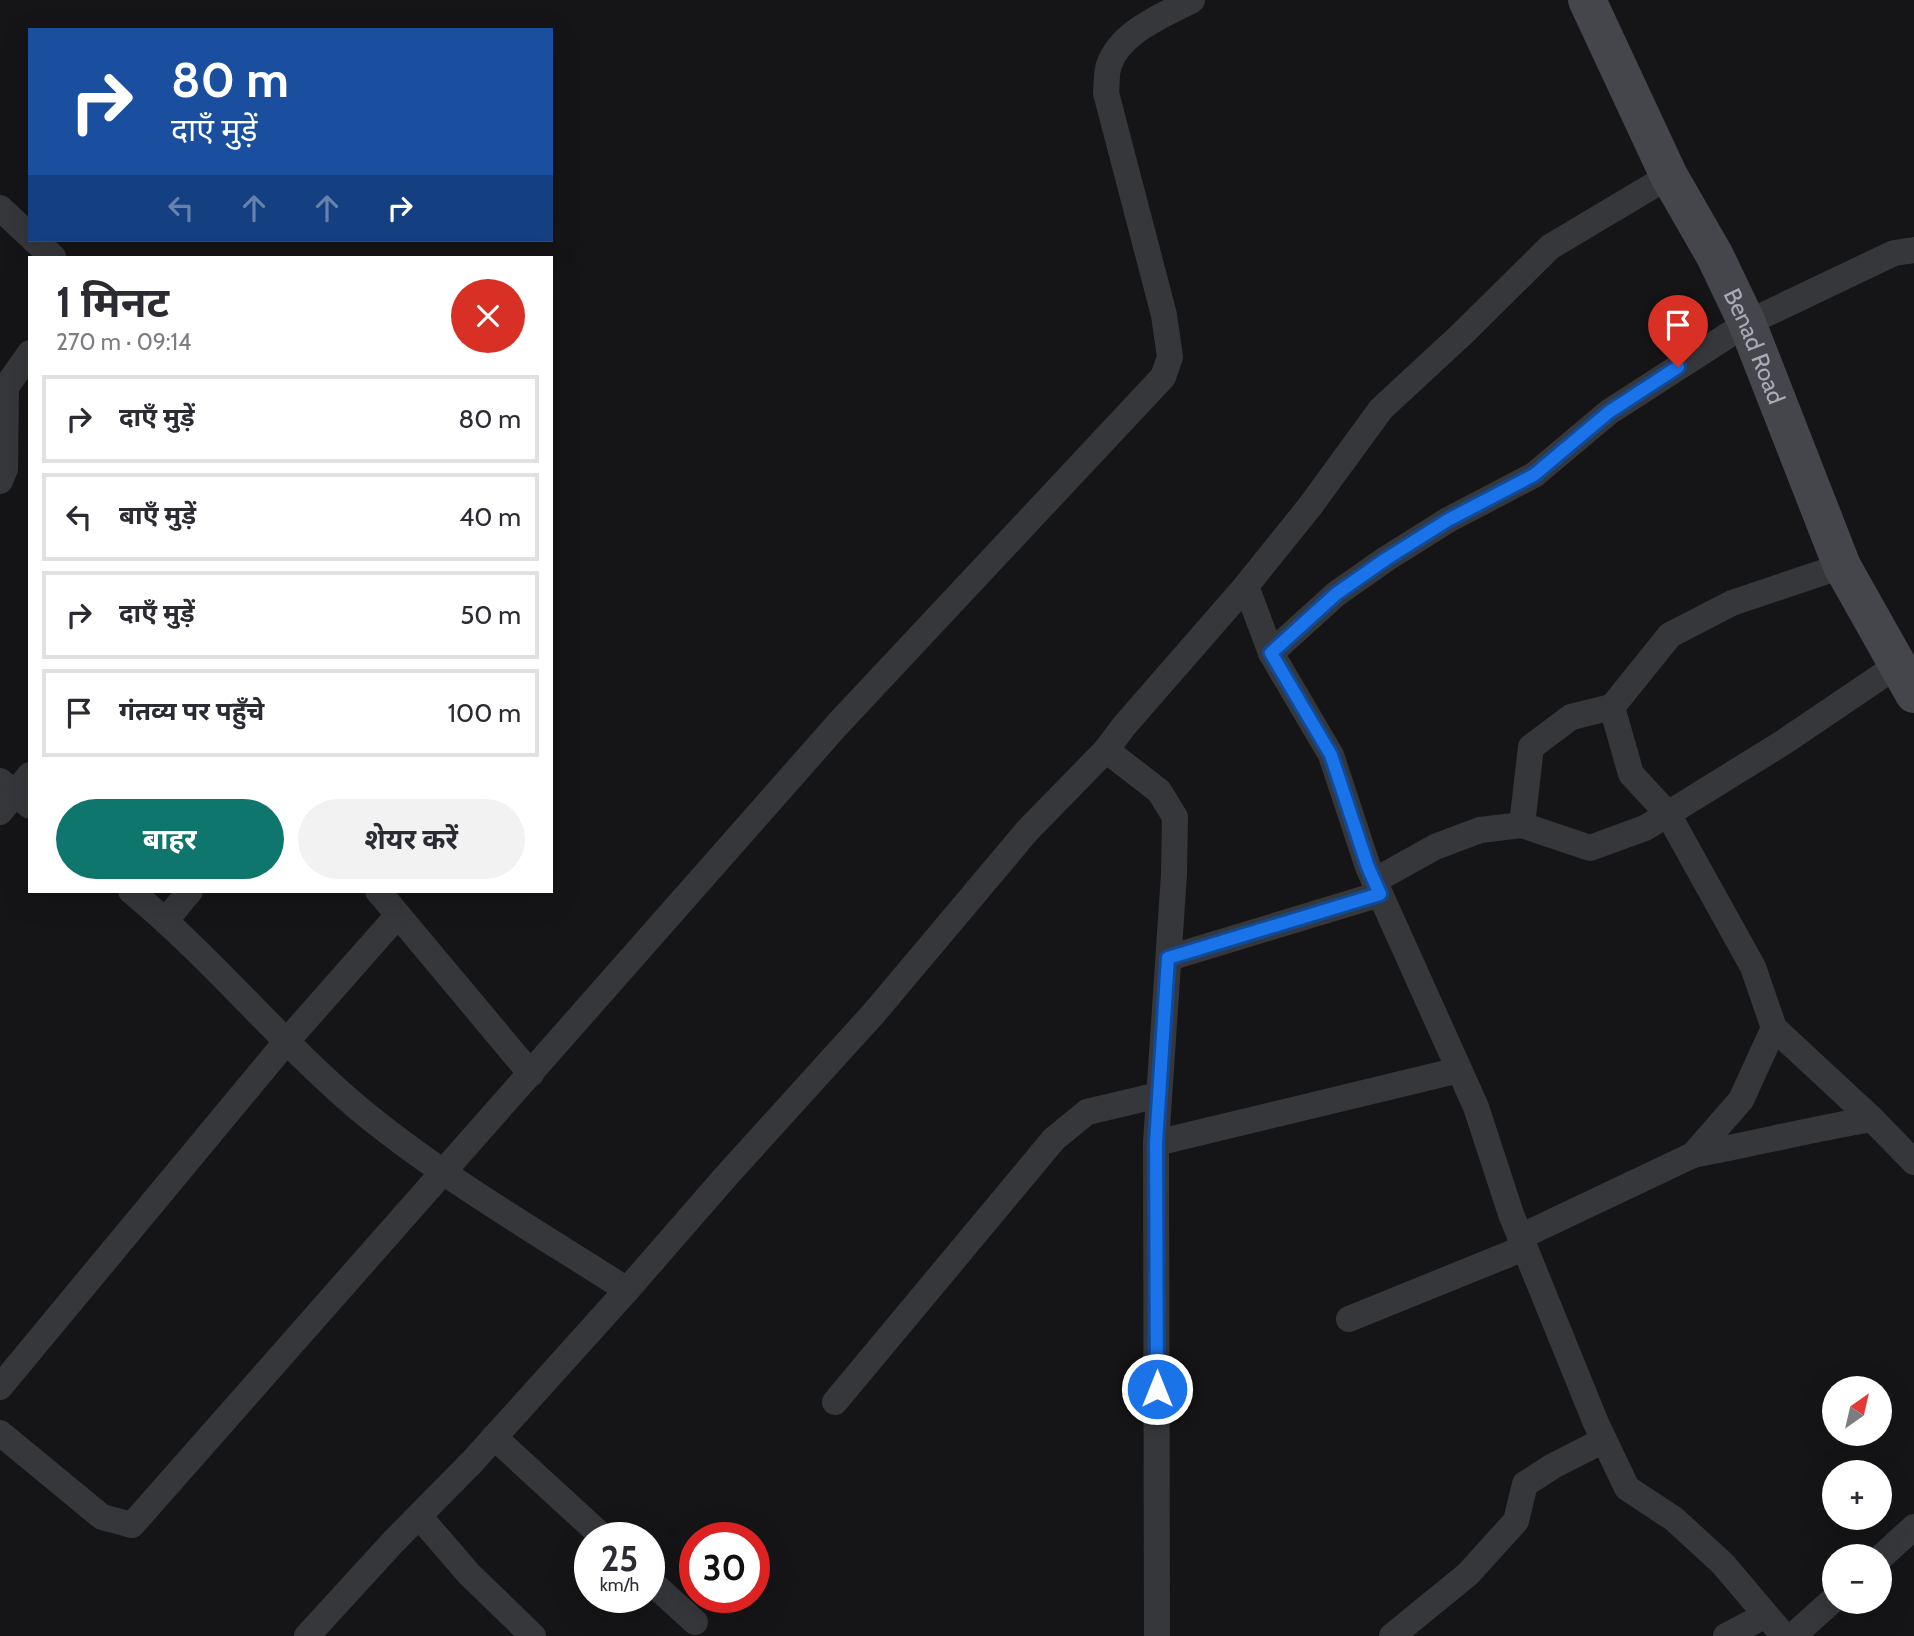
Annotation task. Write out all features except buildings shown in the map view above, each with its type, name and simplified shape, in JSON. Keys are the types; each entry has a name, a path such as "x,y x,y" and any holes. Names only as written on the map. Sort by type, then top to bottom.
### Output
{"main road":[{"name":"Benad Road","path":"1587,0 1669,176 1715,256 1748,323 1842,566 1907,679"}],"street":[{"path":"0,1433 103,1517 132,1525 837,725 1163,377 1170,357 1164,315 1107,93 1108,67 1119,46 1142,28 1192,0"},
{"path":"307,1636 494,1437 627,1290 874,1013 1027,831 1106,750 1246,586 1311,505 1381,410 1549,247 1669,176"},
{"path":"0,208 28,234"},
{"path":"36,242 52,256"},
{"path":"1271,653 1336,594 1386,559 1448,520 1534,475 1609,412 1748,323 1894,253 1914,250"},
{"path":"0,481 5,469 6,387 28,356"},
{"path":"1522,825 1531,747 1570,717 1612,707 1670,635 1732,603 1842,566"},
{"path":"1246,586 1271,653 1331,755 1377,887 1476,1107 1522,1242 1604,1440 1627,1488 1674,1519 1723,1564 1784,1636"},
{"path":"1168,958 1377,887 1435,847 1480,830 1522,825 1591,848 1645,828 1784,742 1907,679"},
{"path":"1612,707 1631,774 1668,814 1753,967 1774,1028 1914,1162"},
{"path":"1106,750 1159,791 1175,817 1156,1143 1157,1636"},
{"path":"133,893 166,920 286,1042 359,1108 445,1172 627,1290"},
{"path":"166,920 188,893"},
{"path":"380,893 531,1074"},
{"path":"0,1387 286,1042 398,915"},
{"path":"1693,1155 1741,1100 1774,1028"},
{"path":"1156,1143 1459,1070"},
{"path":"835,1402 1054,1139 1087,1112 1159,1095"},
{"path":"1349,1319 1522,1242 1693,1155 1872,1119"},
{"path":"494,1437 587,1522"},
{"path":"1392,1636 1468,1574 1516,1521 1525,1484 1553,1466 1604,1440"},
{"path":"419,1516 469,1574 533,1636"},
{"path":"1892,1547 1914,1527"},
{"path":"665,1595 695,1622"},
{"path":"1793,1636 1822,1610"},
{"path":"1726,1636 1766,1615"}],"route":[{"path":"1157,1389 1156,1143 1168,958 1380,894 1368,867 1331,755 1271,653 1336,594 1448,520 1534,475 1609,412 1678,367"}]}
